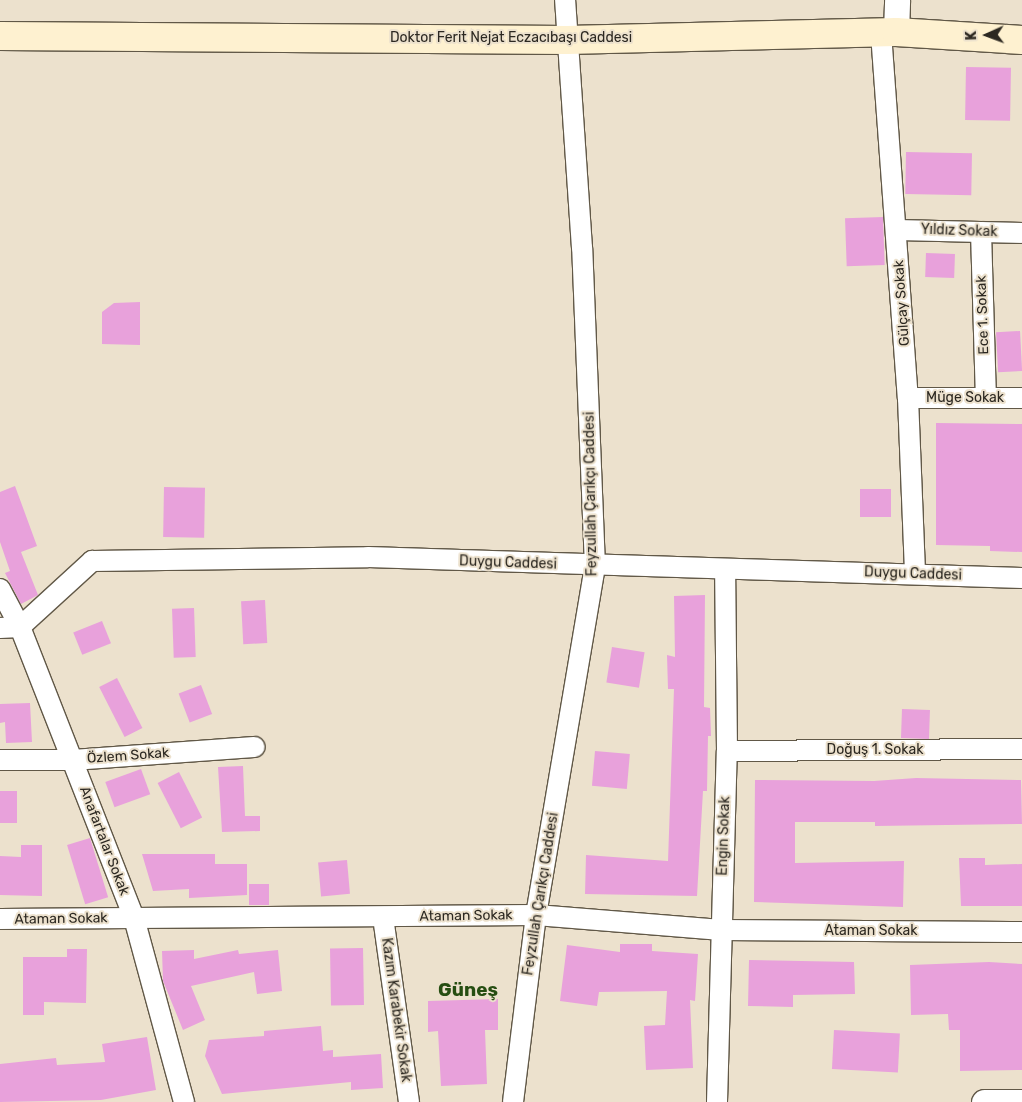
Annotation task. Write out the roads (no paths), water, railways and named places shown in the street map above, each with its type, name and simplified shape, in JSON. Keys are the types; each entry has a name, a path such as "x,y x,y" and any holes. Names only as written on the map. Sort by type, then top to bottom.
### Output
{"main road":[{"name":"Doktor Ferit Nejat Eczacıbaşı Caddesi","path":"0,36 567,40 889,33 1022,40"}],"street":[{"name":"Feyzullah Çarıkçı Caddesi","path":"513,1102 536,915 595,567 582,248 564,0"},
{"name":"Gülçay Sokak","path":"896,0 889,33 915,573"},
{"name":"Yıldız Sokak","path":"897,230 1022,233"},
{"name":"Ece 1. Sokak","path":"981,232 986,398"},
{"name":"Müge Sokak","path":"908,398 1022,398"},
{"name":"Duygu Caddesi","path":"20,627 92,561 368,558 595,567 915,573 1022,578"},
{"name":"Engin Sokak","path":"717,1102 727,750 725,570"},
{"name":"Anafartalar Sokak","path":"0,588 20,627 134,918 184,1102"},
{"path":"0,628 20,627"},
{"name":"Özlem Sokak","path":"0,760 72,760 255,747"},
{"name":"Doğuş 1. Sokak","path":"727,750 1022,749"},
{"name":"Ataman Sokak","path":"0,920 536,915 721,930 1022,932"},
{"name":"Kazım Karabekir Sokak","path":"382,917 409,1102"},
{"path":"984,1102 1022,1102"}],"district":[{"name":"Güneş","path":"468,990"}]}
